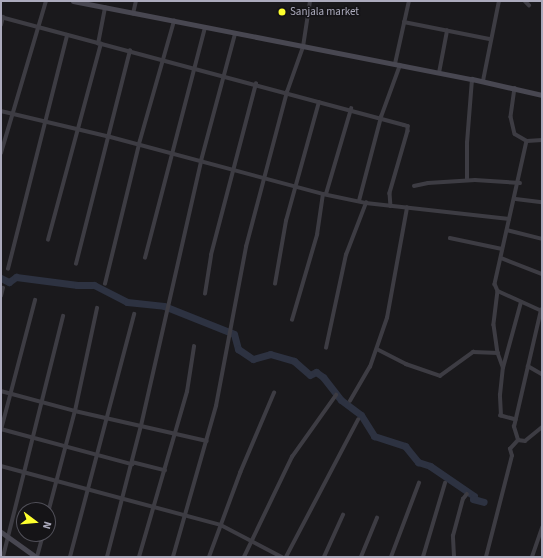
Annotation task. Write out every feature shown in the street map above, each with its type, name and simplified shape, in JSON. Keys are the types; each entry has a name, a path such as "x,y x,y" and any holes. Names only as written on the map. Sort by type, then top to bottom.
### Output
{"main road":[{"path":"74,1 235,34 483,81 542,95"},
{"path":"1,532 37,557"}],"street":[{"path":"1,153 37,27 46,1"},
{"path":"133,14 136,1"},
{"path":"173,557 207,442 246,247 287,92 303,47 310,1"},
{"path":"359,201 381,117 398,65 408,1"},
{"path":"483,81 498,1"},
{"path":"525,1 529,5"},
{"path":"48,240 76,129 100,44 105,8"},
{"path":"1,25 2,17 67,36 224,75 319,102 381,117 408,126 390,193 391,206"},
{"path":"105,284 139,144 174,21"},
{"path":"404,22 490,39"},
{"path":"145,258 193,68 205,28"},
{"path":"439,73 447,31"},
{"path":"107,557 141,426 200,161 235,34"},
{"path":"8,269 67,36"},
{"path":"76,264 107,136 130,51"},
{"path":"467,180 467,143 472,79"},
{"path":"205,294 211,255 232,170 256,84"},
{"path":"515,88 511,117 512,127 515,134 527,141 542,140"},
{"path":"275,284 281,243 319,102"},
{"path":"292,320 317,235 325,194 351,109"},
{"path":"1,111 139,144 325,194 391,206 509,219"},
{"path":"503,368 498,353 494,312 498,291 496,284 509,219 520,183 527,141"},
{"path":"414,186 428,183 467,180 507,180 520,183"},
{"path":"516,199 542,202"},
{"path":"326,348 346,255 366,202"},
{"path":"350,401 364,379 377,349 389,308 408,208"},
{"path":"507,230 542,239"},
{"path":"450,238 502,249"},
{"path":"502,258 542,274"},
{"path":"1,296 3,288"},
{"path":"498,291 542,311 514,427 518,440"},
{"path":"35,300 1,430 34,438 65,448 165,470"},
{"path":"516,420 501,416 503,368 521,302"},
{"path":"51,502 75,411 97,308"},
{"path":"70,557 96,455 108,418 134,314"},
{"path":"3,557 43,403 63,316"},
{"path":"138,557 155,506 187,392 194,347"},
{"path":"377,349 406,364 440,376 473,352 498,353"},
{"path":"528,366 542,374"},
{"path":"1,391 75,411 176,433 207,442"},
{"path":"209,557 240,473 274,393"},
{"path":"244,557 292,458 336,395"},
{"path":"286,557 358,420"},
{"path":"518,440 525,441 542,427"},
{"path":"486,557 512,456 510,449 518,440"},
{"path":"1,466 185,514 221,525 282,557"},
{"path":"391,557 419,483"},
{"path":"422,557 445,483"},
{"path":"454,557 453,536 463,499 467,494"},
{"path":"324,557 343,515"},
{"path":"361,557 377,518"},
{"path":"532,557 542,528"},
{"path":"37,557 41,542"}],"waterway":[{"path":"1,278 9,282 16,277 77,285 94,285 127,302 164,306 234,334 238,349 253,359 270,354 294,361 310,375 316,372 323,377 341,400 361,415 374,436 405,446 418,462 430,466 474,496 473,499 484,502"}],"place":[{"name":"Sanjala market","path":"282,12"}]}
